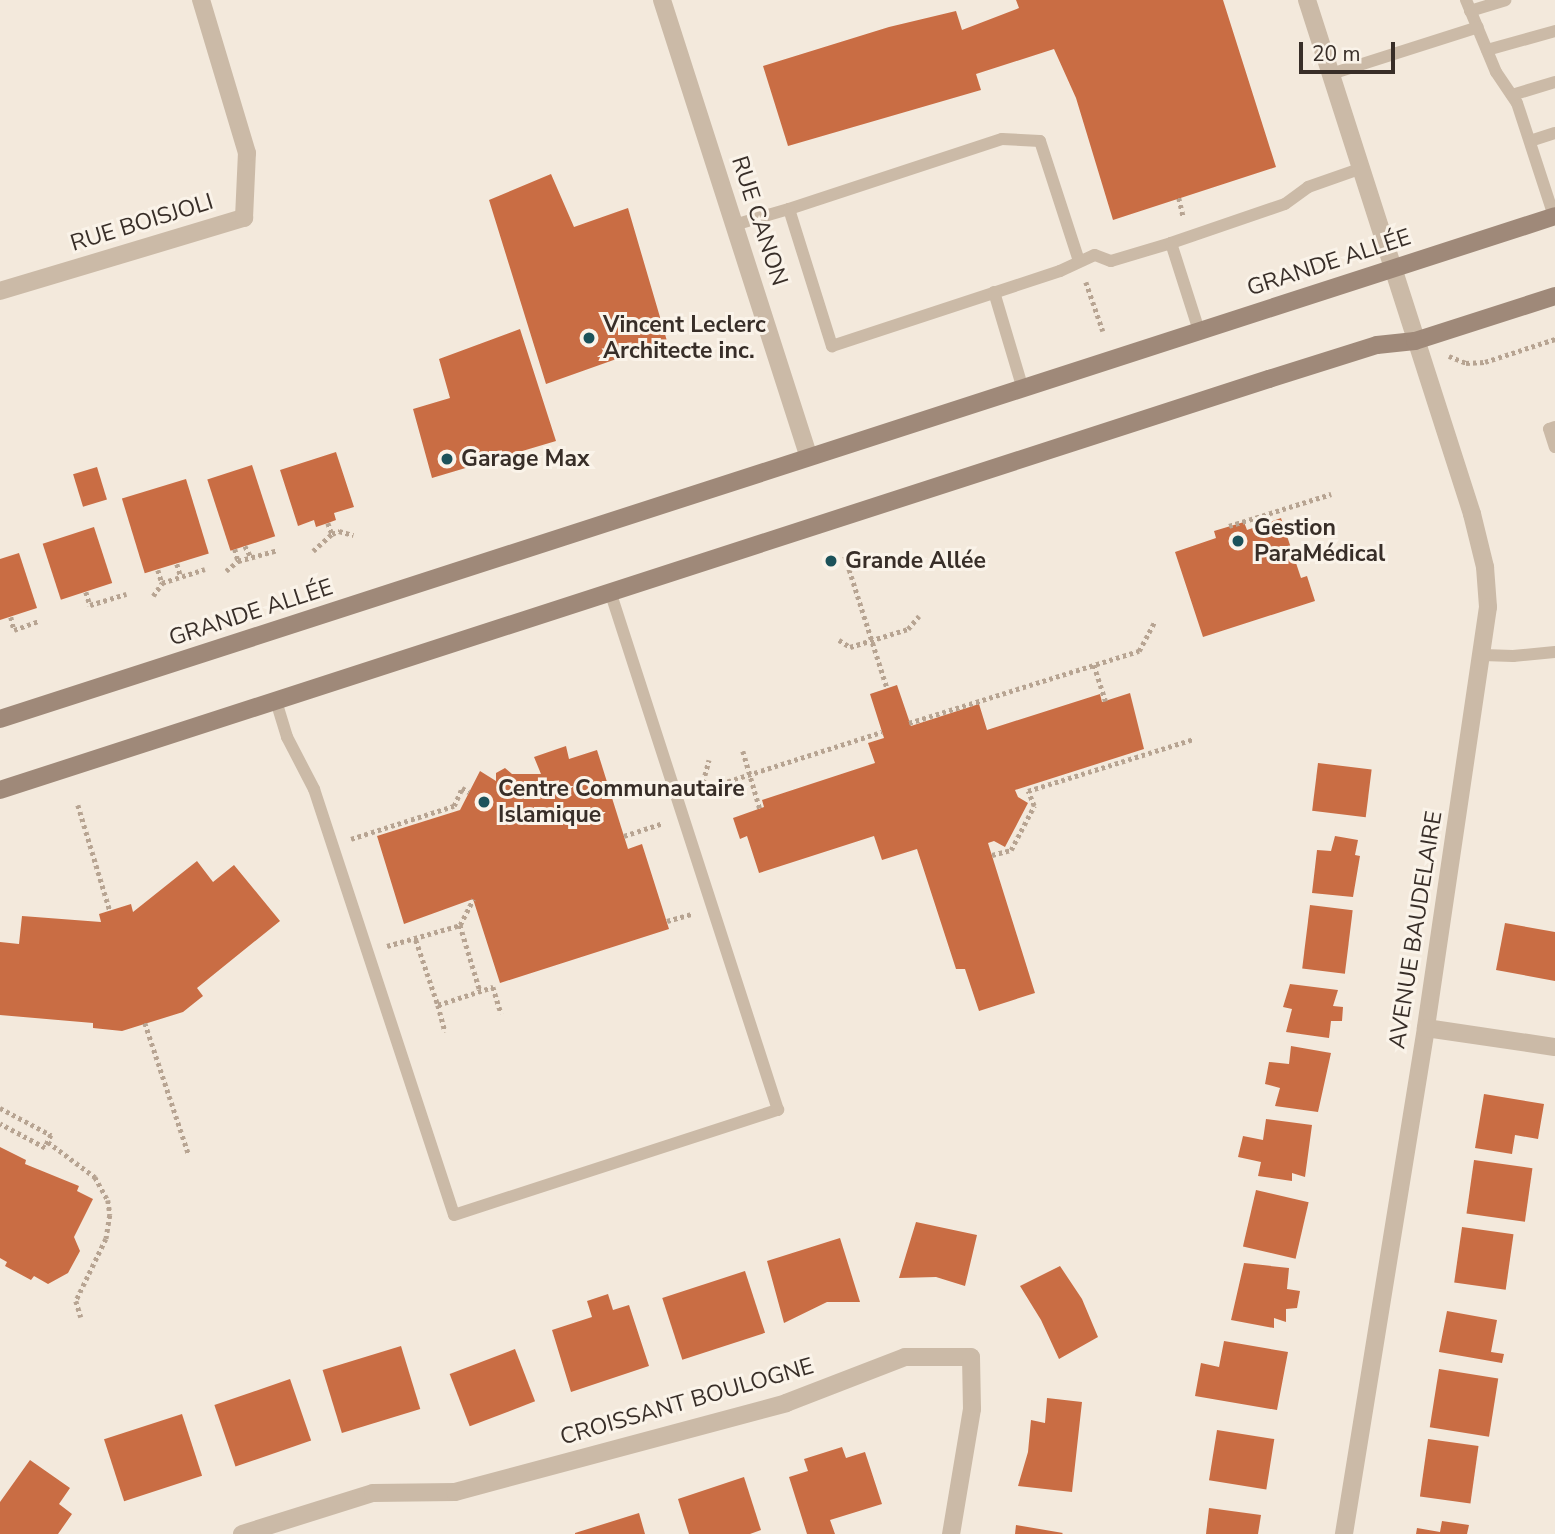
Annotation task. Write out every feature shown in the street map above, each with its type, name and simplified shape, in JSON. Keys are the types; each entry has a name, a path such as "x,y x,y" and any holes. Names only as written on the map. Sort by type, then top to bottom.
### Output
{"main road":[{"name":"GRANDE ALLÉE","path":"0,719 1555,216"},
{"path":"0,790 1362,350 1416,341 1555,296"}],"street":[{"name":"RUE BOISJOLI","path":"0,291 244,218 247,153 201,0"},
{"name":"RUE CANON","path":"662,0 808,456"},
{"name":"AVENUE BAUDELAIRE","path":"1307,0 1482,548 1488,607 1426,1028 1344,1534"},
{"path":"1426,1028 1555,1047"},
{"name":"CROISSANT BOULOGNE","path":"242,1534 373,1493 455,1492 786,1403 905,1357 971,1357 972,1409 951,1534"}],"lane":[{"path":"1505,0 1468,5 1496,72 1512,95 1555,216"},
{"path":"1331,74 1478,26"},
{"path":"1487,50 1555,31"},
{"path":"1512,95 1555,82"},
{"path":"1530,141 1555,133"},
{"path":"734,225 1002,139 1040,141 1079,261"},
{"path":"789,209 832,346 1060,271 1095,255 1111,261 1171,243 1285,204 1308,187 1362,168"},
{"path":"1171,243 1199,331"},
{"path":"994,292 1023,389"},
{"path":"1555,427 1549,429 1555,447"},
{"path":"276,701 288,737 314,789 454,1214 778,1110 610,591"},
{"path":"1483,654 1513,656 1555,652"}],"path":[{"path":"1093,303 1103,331"},
{"path":"1466,363 1485,362 1555,339"},
{"path":"1229,526 1331,494"},
{"path":"328,523 332,534"},
{"path":"313,551 339,531 353,534"},
{"path":"245,546 251,557"},
{"path":"235,550 238,561"},
{"path":"226,571 238,561 278,550"},
{"path":"845,556 887,688"},
{"path":"177,564 181,577"},
{"path":"153,596 162,583 205,569"},
{"path":"158,570 162,583"},
{"path":"86,592 90,606 126,594"},
{"path":"839,640 850,647 908,629 919,616"},
{"path":"11,617 14,630 39,621"},
{"path":"909,723 1139,651 1155,621"},
{"path":"1094,665 1106,701"},
{"path":"709,760 701,790 882,732"},
{"path":"992,855 1011,850 1034,806 1028,791 1194,739"},
{"path":"743,751 760,809"},
{"path":"350,839 454,806 462,788 469,792"},
{"path":"78,805 110,911"},
{"path":"624,836 669,821"},
{"path":"473,899 460,925 480,991"},
{"path":"667,921 680,917"},
{"path":"445,1032 416,940 460,925"},
{"path":"438,1005 493,987 501,1014"},
{"path":"145,1023 189,1155"},
{"path":"0,1108 51,1135 45,1147 0,1124"},
{"path":"48,1142 94,1177 108,1200 110,1215 106,1239 76,1301 80,1317"}],"building":[{"path":"1016,0 1223,0 1276,167 1113,220 1076,98 1054,49 976,74 981,90 788,146 763,66 889,27 956,11 962,30 1019,8"},
{"path":"551,174 574,227 628,208 667,341 546,384 489,200"},
{"path":"520,329 556,441 432,478 413,409 450,398 439,359"},
{"path":"336,452 354,507 334,513 336,520 328,523 316,527 314,520 298,526 280,470"},
{"path":"252,465 275,536 230,551 207,480"},
{"path":"97,467 107,500 83,507 73,474"},
{"path":"186,479 209,554 145,573 122,499"},
{"path":"1281,518 1301,578 1307,576 1315,601 1203,637 1175,552 1216,538 1214,531 1244,522 1247,530"},
{"path":"94,527 112,583 61,600 43,544"},
{"path":"19,553 37,608 0,620 0,559"},
{"path":"897,685 911,726 979,704 987,730 1100,694 1102,702 1130,693 1144,749 1015,790 1018,797 1028,803 1005,847 994,841 988,843 1035,993 979,1011 965,969 956,969 917,849 882,860 874,836 759,873 747,836 740,839 733,818 764,807 762,800 875,763 868,743 884,738 870,694"},
{"path":"566,746 569,759 597,750 628,849 642,844 669,929 500,983 473,899 404,924 377,836 460,810 480,771 496,781 496,773 505,768 512,774 541,774 534,757"},
{"path":"1318,763 1372,770 1366,817 1312,811"},
{"path":"1335,836 1358,840 1355,855 1360,856 1353,897 1312,893 1317,850 1331,851"},
{"path":"197,861 213,882 234,865 280,921 197,988 203,996 183,1012 122,1031 93,1028 93,1023 0,1015 0,942 19,944 22,916 101,922 99,914 131,904 133,912"},
{"path":"1310,905 1353,910 1345,974 1302,969"},
{"path":"1505,923 1555,932 1555,981 1496,970"},
{"path":"1290,984 1338,990 1333,1006 1343,1007 1342,1021 1331,1021 1329,1038 1286,1032 1292,1009 1283,1007"},
{"path":"1291,1046 1331,1053 1318,1112 1275,1106 1280,1088 1265,1084 1269,1062 1289,1064"},
{"path":"1484,1094 1544,1104 1538,1139 1515,1135 1512,1154 1475,1148"},
{"path":"1266,1119 1312,1125 1305,1177 1292,1173 1292,1181 1258,1176 1261,1162 1238,1157 1243,1136 1263,1140"},
{"path":"0,1147 26,1160 25,1164 79,1186 77,1191 93,1199 74,1237 80,1251 68,1273 48,1284 34,1276 31,1280 5,1266 7,1262 0,1258"},
{"path":"1474,1160 1532,1168 1525,1222 1466,1213"},
{"path":"1256,1190 1309,1202 1296,1259 1243,1247"},
{"path":"916,1222 977,1235 965,1286 936,1277 899,1278"},
{"path":"1462,1227 1513,1234 1506,1290 1454,1282"},
{"path":"840,1238 860,1302 827,1302 784,1323 767,1261"},
{"path":"1244,1263 1289,1268 1287,1289 1300,1291 1297,1308 1286,1309 1286,1322 1274,1318 1274,1328 1231,1320"},
{"path":"1060,1266 1082,1299 1098,1337 1059,1359 1041,1320 1020,1286"},
{"path":"745,1271 765,1333 682,1360 662,1298"},
{"path":"608,1294 613,1310 629,1305 649,1366 571,1392 552,1330 592,1317 587,1301"},
{"path":"1447,1311 1497,1320 1491,1352 1504,1354 1502,1363 1439,1352"},
{"path":"1224,1341 1288,1352 1277,1410 1195,1396 1201,1363 1219,1367"},
{"path":"401,1346 420,1409 342,1433 323,1370"},
{"path":"515,1349 535,1401 470,1426 450,1374"},
{"path":"1439,1369 1498,1378 1489,1437 1430,1427"},
{"path":"290,1379 311,1440 236,1467 214,1405"},
{"path":"1047,1398 1082,1402 1072,1492 1018,1486 1028,1452 1031,1420 1045,1423"},
{"path":"182,1414 202,1476 124,1501 104,1439"},
{"path":"1217,1430 1274,1439 1266,1489 1209,1480"},
{"path":"1428,1439 1479,1446 1470,1504 1420,1496"},
{"path":"842,1447 846,1458 865,1452 882,1504 830,1520 835,1534 807,1534 789,1477 808,1471 804,1459"},
{"path":"30,1460 70,1488 59,1504 72,1514 58,1534 0,1534 0,1502"},
{"path":"744,1477 761,1530 750,1534 689,1534 678,1499"},
{"path":"1209,1508 1261,1515 1258,1534 1206,1534"},
{"path":"639,1513 645,1534 575,1534 575,1533"},
{"path":"1442,1521 1469,1525 1467,1534 1416,1534 1417,1528 1440,1532"},
{"path":"1016,1525 1063,1533 1015,1534"}],"place":[{"name":"Vincent Leclerc Architecte inc.","path":"589,338"},
{"name":"Garage Max","path":"447,459"},
{"name":"Gestion ParaMédical","path":"1238,541"},
{"name":"Grande Allée","path":"831,561"},
{"name":"Centre Communautaire Islamique","path":"484,802"}]}
